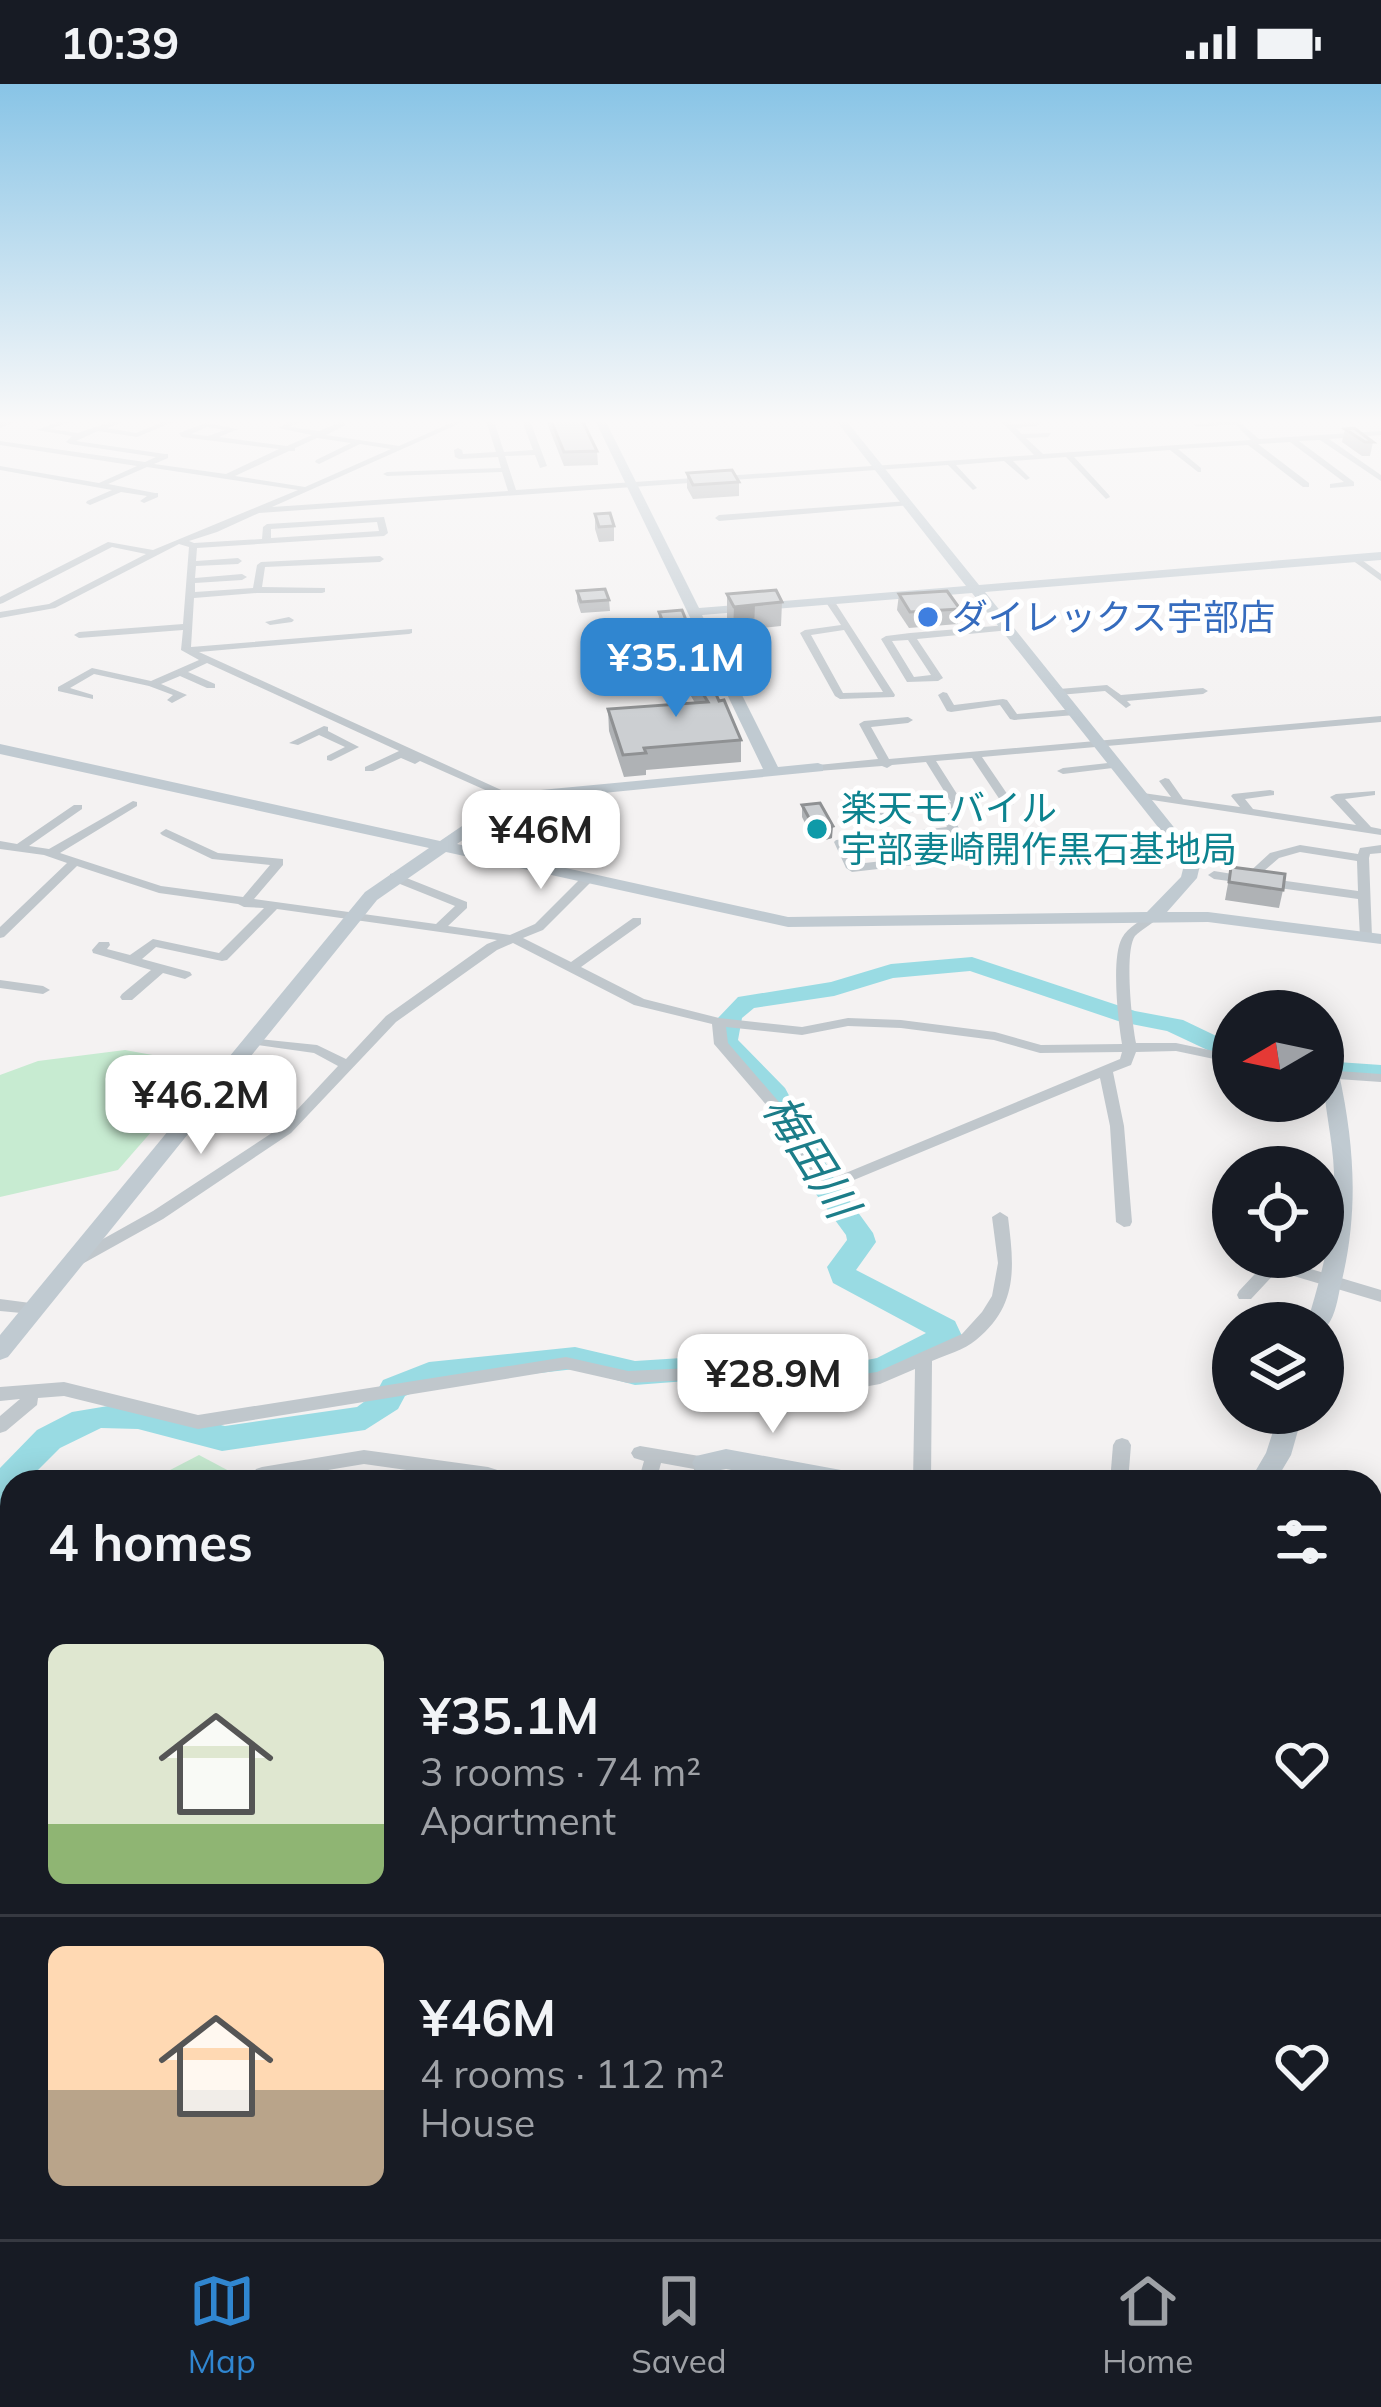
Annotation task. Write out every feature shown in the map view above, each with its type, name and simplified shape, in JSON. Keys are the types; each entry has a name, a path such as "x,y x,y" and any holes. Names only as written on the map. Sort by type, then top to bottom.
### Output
{"street":[{"path":"3,608 52,606 154,553 187,544 242,519"},
{"path":"187,544 266,541 384,533 381,519 267,527 266,541"},
{"path":"648,519 772,771"},
{"path":"725,1022 721,1044 780,1112 825,1187 1126,1062 1130,1049 1123,1014 1124,948 1130,934 1189,878 1192,861 920,519"},
{"path":"3,608 56,572 111,544 154,553"},
{"path":"186,650 191,596 187,544"},
{"path":"261,567 351,555 380,559"},
{"path":"694,612 1381,556"},
{"path":"1355,558 1381,578"},
{"path":"191,565 238,561"},
{"path":"261,567 313,572"},
{"path":"257,590 261,567"},
{"path":"56,572 98,582"},
{"path":"191,581 242,577"},
{"path":"191,596 322,590"},
{"path":"830,601 847,627 890,695 840,696 805,633 847,627"},
{"path":"326,618 327,639"},
{"path":"280,621 282,642"},
{"path":"80,635 188,627"},
{"path":"910,636 938,678 911,680 886,639 910,636 1006,628"},
{"path":"186,650 409,631"},
{"path":"186,650 517,800"},
{"path":"152,684 209,659"},
{"path":"89,697 62,688 92,671 182,695 172,700"},
{"path":"180,672 211,686"},
{"path":"1059,692 1107,688 1124,702 1203,691"},
{"path":"943,694 951,709 1003,702 1014,717 1075,712"},
{"path":"1171,694 1180,704"},
{"path":"0,1352 352,917 394,878 517,800 555,791 1381,719"},
{"path":"294,743 343,720"},
{"path":"887,765 864,724 908,721"},
{"path":"319,731 354,748 331,758"},
{"path":"0,748 800,923 1225,918 1373,938 1363,858 1364,851 1381,849"},
{"path":"369,769 400,754 458,782 467,778"},
{"path":"977,757 1008,805"},
{"path":"881,812 958,805 931,761"},
{"path":"1064,771 1117,765"},
{"path":"1165,781 1180,802"},
{"path":"1247,809 1237,796 1270,793"},
{"path":"1371,794 1336,797 1374,831"},
{"path":"1143,796 1374,831"},
{"path":"51,853 133,804"},
{"path":"20,847 78,807"},
{"path":"940,807 970,855 852,868 840,842 954,830"},
{"path":"166,833 217,856 279,862 244,903"},
{"path":"0,845 51,853 159,890 515,938 638,1002 725,1022 802,1031 848,1022 901,1024 994,1036 1040,1049 1176,1047 1212,1055"},
{"path":"1248,880 1274,851 1286,848 1363,858"},
{"path":"0,934 76,861"},
{"path":"1214,875 1364,889 1381,884"},
{"path":"394,878 463,904 439,928"},
{"path":"66,1265 245,1161 286,1130 345,1064 414,1002 492,947 553,916 587,879"},
{"path":"133,960 146,941 222,957 272,907"},
{"path":"574,966 638,921"},
{"path":"104,945 98,950 185,975"},
{"path":"127,997 161,968"},
{"path":"0,984 43,990"},
{"path":"255,1041 317,1049 345,1064"},
{"path":"1106,1070 1117,1126 1124,1222"},
{"path":"1344,1075 1381,1078"},
{"path":"1325,1302 1346,1211 1347,1166 1337,1122"},
{"path":"0,1394 64,1389 198,1422 566,1363 648,1378 773,1370 836,1385 880,1378 968,1338 1000,1297 1006,1263 1000,1217"},
{"path":"1245,1295 1274,1264 1375,1297"},
{"path":"0,1305 32,1308"},
{"path":"922,1470 924,1360"},
{"path":"0,1426 31,1400"},
{"path":"1269,1470 1284,1434"},
{"path":"1120,1470 1122,1445"},
{"path":"647,1470 647,1454 693,1470"},
{"path":"324,1470 364,1456 445,1470"},
{"path":"707,1470 726,1459 786,1470"}],"green space":[{"path":"125,1050 180,1060 166,1115 118,1170 0,1197 0,1075 38,1061"},
{"path":"199,1455 227,1470 170,1470"}],"building":[{"path":"596,519 612,519 614,526 599,527"},
{"path":"605,589 609,600 581,602 577,591"},
{"path":"776,590 782,602 734,607 727,594"},
{"path":"947,591 960,609 910,612 899,594"},
{"path":"682,610 690,630 667,632 659,612"},
{"path":"708,661 717,678 709,678 741,740 644,748 646,753 623,755 608,709 708,702 684,663"},
{"path":"820,803 833,826 816,831 802,805"},
{"path":"1231,867 1285,874 1283,890 1229,882"}],"waterway":[{"name":"梅田川","path":"17,1470 48,1439 101,1416 138,1417 222,1439 365,1418 387,1401 394,1388 429,1374 575,1358 635,1373 776,1363 837,1378 884,1368 947,1336 944,1329 843,1276 841,1267 862,1242 859,1233 824,1186 776,1094 726,1042 730,1018 747,1002 834,989 891,971 972,964 1130,1017 1174,1025 1212,1044"},
{"name":"梅田川","path":"1344,1070 1381,1073"}],"place":[{"name":"ダイレックス宇部店","path":"928,617"},
{"name":"楽天モバイル 宇部妻崎開作黒石基地局","path":"817,829"}]}
